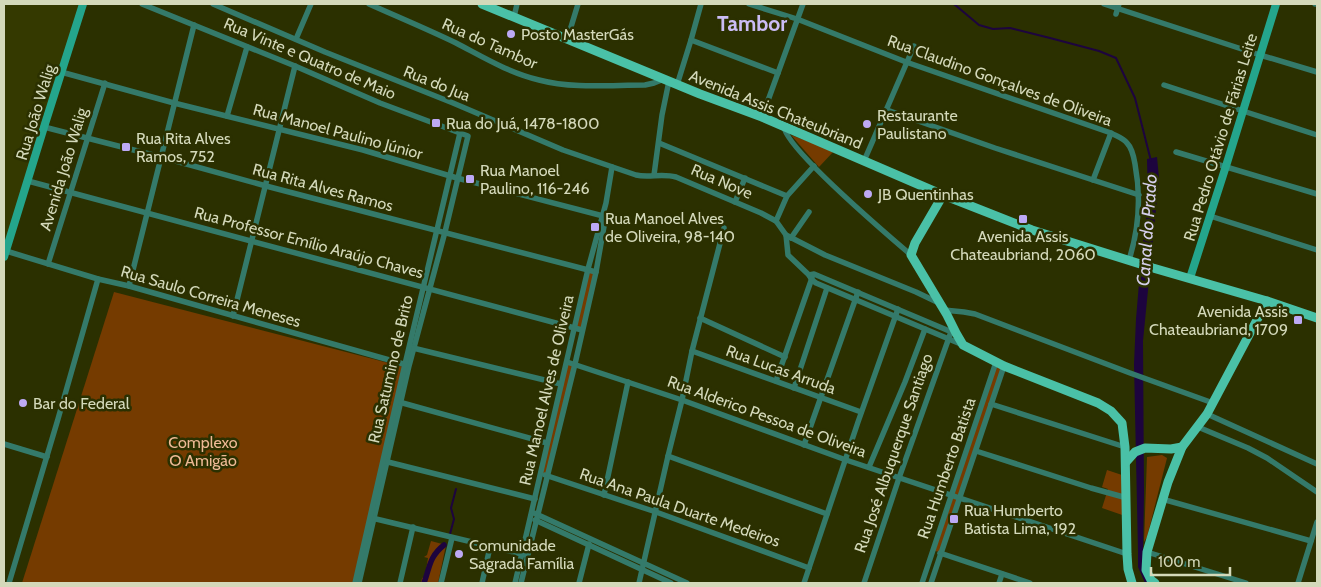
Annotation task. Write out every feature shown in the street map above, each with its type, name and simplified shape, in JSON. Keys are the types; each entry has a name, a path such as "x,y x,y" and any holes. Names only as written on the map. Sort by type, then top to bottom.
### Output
{"main road":[{"name":"Rua João Walig","path":"5,254 83,4"},
{"name":"Avenida Assis Chateubriand","path":"482,4 670,82 762,117 943,195 1032,230 1317,318"},
{"name":"Rua Pedro Otávio de Fárias Leite","path":"1190,278 1276,4"},
{"path":"943,195 915,243 911,255 942,307 952,335 963,345 1000,364 1098,403 1111,411 1122,422 1128,460 1127,554 1128,569 1132,583"},
{"path":"1155,583 1151,580 1146,570 1147,552 1162,499 1182,447 1207,414 1267,301"},
{"path":"1128,460 1135,452 1145,448 1171,449 1182,447"}],"street":[{"name":"Rua Vinte e Quatro de Maio","path":"142,4 295,66 380,103 468,136"},
{"name":"Rua do Jua","path":"213,4 563,150 642,176 654,175"},
{"path":"296,39 311,4"},
{"name":"Rua do Tambor","path":"369,4 420,26 492,63 539,80 576,85 645,85 670,82"},
{"path":"514,17 517,4"},
{"path":"567,40 578,4"},
{"path":"654,175 670,82 691,40 701,4"},
{"name":"Rua Claudino Gonçalves de Oliveira","path":"749,4 797,19 906,62 1110,133 1122,139 1130,147 1136,168 1139,195 1131,261"},
{"path":"762,117 803,4"},
{"path":"1104,4 1317,72"},
{"path":"129,286 194,24"},
{"path":"691,40 778,73"},
{"path":"864,161 914,46"},
{"path":"227,116 247,47"},
{"path":"233,316 295,66"},
{"name":"Rua Manoel Paulino Júnior","path":"61,72 174,103 363,150 457,178 604,217"},
{"name":"Avenida João Walig","path":"48,264 105,83"},
{"path":"1164,85 1317,135"},
{"path":"887,110 1139,195"},
{"name":"Rua Rita Alves Ramos","path":"44,127 596,272"},
{"path":"784,127 787,135 814,166 860,212 911,255"},
{"name":"Rua Satumino de Brito","path":"407,365 414,348 437,231 460,133"},
{"path":"1093,180 1110,133"},
{"name":"Rua Satumino de Brito","path":"359,583 384,462 407,365 426,288 445,232 468,136"},
{"path":"659,143 787,196"},
{"path":"1176,152 1317,194"},
{"path":"814,166 787,196 776,221 788,237 825,255 916,292 942,307 975,314 1212,403"},
{"name":"Rua Manoel Alves de Oliveira","path":"521,583 534,516 548,476 596,272 612,167"},
{"name":"Rua Nove","path":"654,175 676,177 776,221"},
{"path":"736,202 745,178"},
{"name":"Rua Professor Emílio Araújo Chaves","path":"28,181 582,330"},
{"path":"808,212 788,237 788,255 812,276 827,288 895,317 924,329 952,335"},
{"path":"1210,216 1317,250"},
{"name":"Rua Manoel Alves de Oliveira","path":"534,516 535,499 574,328 588,269 604,217"},
{"path":"639,583 692,351 724,228"},
{"name":"Rua Saulo Correira Meneses","path":"5,254 129,286 407,365"},
{"path":"812,276 858,292 952,335"},
{"path":"776,381 812,276"},
{"path":"9,583 98,279"},
{"path":"794,388 827,288"},
{"path":"804,445 858,292"},
{"path":"804,583 861,412 898,309"},
{"path":"700,318 785,357"},
{"path":"869,467 905,382 924,329"},
{"name":"Rua José Albuquerque Santiago","path":"864,583 899,478 952,335"},
{"path":"414,348 561,384"},
{"name":"Rua Lucas Arruda","path":"692,351 861,412"},
{"name":"Rua Alderico Pessoa de Oliveira","path":"567,362 682,400 846,460 1127,554"},
{"name":"Rua Humberto Batista","path":"931,583 991,404 1000,364"},
{"name":"Rua Humberto Batista","path":"922,583 1000,364"},
{"path":"604,494 628,382"},
{"path":"399,402 548,443"},
{"path":"991,404 1125,447"},
{"path":"1207,414 1317,464"},
{"path":"1198,427 1267,458 1317,492"},
{"path":"4,444 47,457"},
{"path":"976,451 1127,498"},
{"path":"668,456 827,514"},
{"path":"384,462 535,499"},
{"name":"Rua Ana Paula Duarte Medeiros","path":"541,473 656,512 809,568"},
{"path":"1162,499 1311,541"},
{"path":"534,516 671,583"},
{"path":"372,518 525,555"},
{"name":"Rua Satumino de Brito","path":"355,583 372,518"},
{"path":"1298,583 1317,522"},
{"path":"400,583 414,527"},
{"path":"441,583 452,538"},
{"path":"590,543 687,583"},
{"path":"580,583 590,543"},
{"path":"482,583 490,547"},
{"path":"933,551 1030,583"},
{"path":"1147,552 1226,580 1246,583"},
{"name":"Rua Manoel Alves de Oliveira","path":"515,583 525,555"},
{"path":"999,583 1002,574"}],"shaded area":[{"path":"4,4 84,4 4,257"}],"green space":[{"path":"791,135 834,151 819,167"},
{"path":"589,271 594,272 582,328 576,327"},
{"name":"Complexo O Amigão","path":"114,292 404,367 355,583 22,583"},
{"path":"568,364 573,365 547,474 542,473"},
{"path":"997,364 1003,367 959,495 954,494"},
{"path":"1162,455 1167,458 1147,537 1144,542 1147,457"},
{"path":"1107,470 1128,477 1128,517 1102,508 1108,489 1102,487"},
{"path":"953,497 957,499 940,552 935,551"},
{"path":"431,541 446,545 438,583 421,583 422,578 425,577 428,558 424,557 427,555"}],"water":[{"path":"1157,157 1159,178 1143,341 1143,552 1152,583 1145,583 1138,567 1134,364 1142,248 1148,205 1147,159"}],"waterway":[{"name":"Canal do Prado","path":"954,4 979,25 993,29 1010,28 1099,51 1116,58 1135,98 1151,161"},
{"path":"450,534 454,519 451,508 456,489"},
{"path":"424,583 435,554 444,545"}],"place":[{"name":"Posto MasterGás","path":"511,34"},
{"name":"Rua do Juá, 1478-1800","path":"436,123"},
{"name":"Restaurante Paulistano","path":"867,124"},
{"name":"Rua Rita Alves Ramos, 752","path":"126,147"},
{"name":"Rua Manoel Paulino, 116-246","path":"470,179"},
{"name":"JB Quentinhas","path":"868,194"},
{"name":"Avenida Assis Chateaubriand, 2060","path":"1023,219"},
{"name":"Rua Manoel Alves de Oliveira, 98-140","path":"595,227"},
{"name":"Avenida Assis Chateaubriand, 1709","path":"1298,320"},
{"name":"Bar do Federal","path":"23,403"},
{"name":"Rua Humberto Batista Lima, 192","path":"954,519"},
{"name":"Comunidade Sagrada Família","path":"459,554"}],"district":[{"name":"Tambor","path":"752,24"}]}
